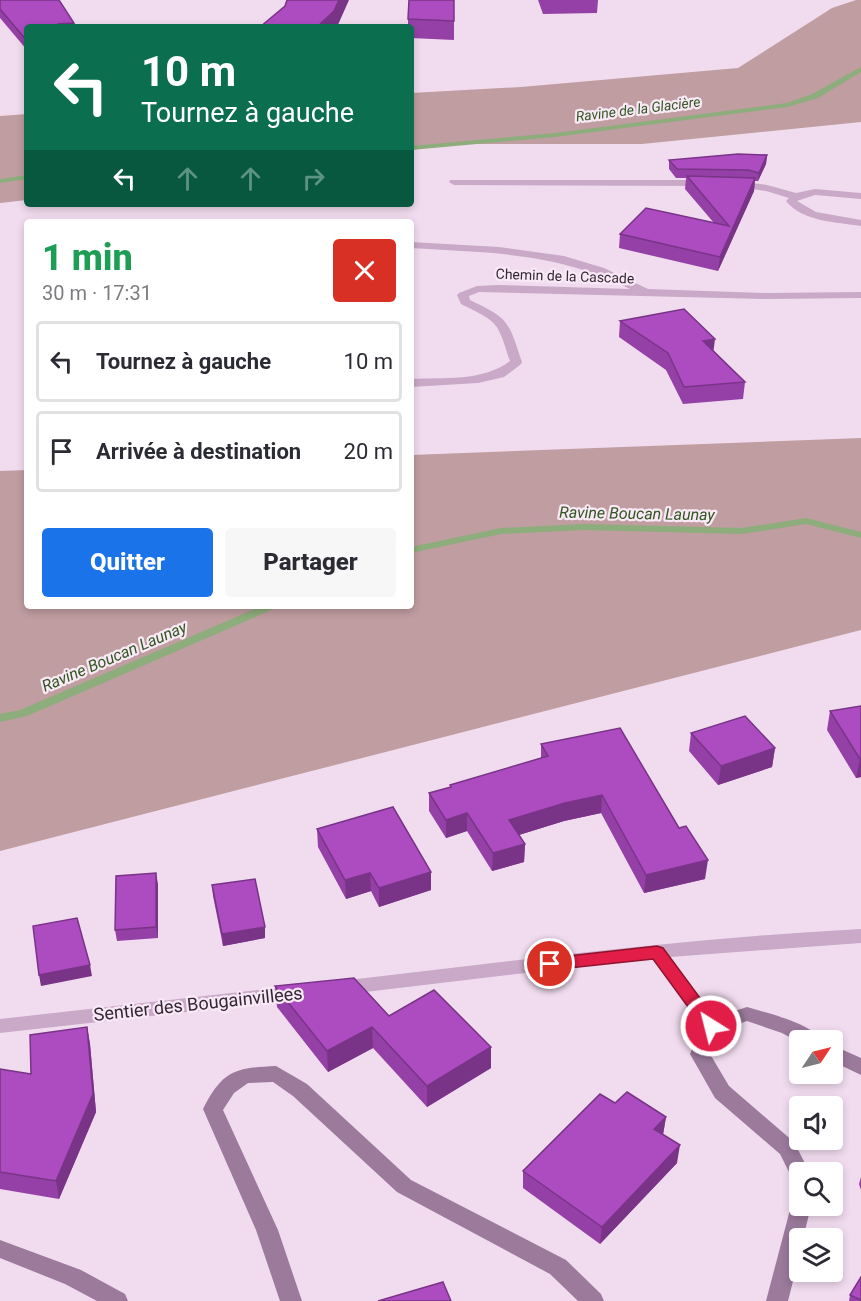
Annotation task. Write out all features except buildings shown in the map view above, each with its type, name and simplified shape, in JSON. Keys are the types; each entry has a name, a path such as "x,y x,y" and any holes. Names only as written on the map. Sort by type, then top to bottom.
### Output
{"main road":[{"path":"793,1030 747,1014 711,1026 700,1054 722,1092 787,1148 794,1162"},
{"path":"843,1058 861,1067"},
{"path":"291,1301 267,1230 213,1109 227,1087 244,1075 276,1074 300,1090 404,1186 558,1267 593,1301"},
{"path":"777,1301 798,1216"},
{"path":"0,1249 73,1277 117,1301"}],"street":[{"path":"454,182 712,183"},
{"path":"724,183 757,186 795,196"},
{"path":"861,196 805,193 795,196 790,201 794,207 805,212 861,223"},
{"name":"Chemin de la Cascade","path":"414,245 523,252 554,257 587,266 652,294"},
{"name":"Chemin de la Cascade","path":"414,382 478,379 500,374 516,362 504,326 492,315 465,302 463,295 477,289 767,297 861,295"},
{"name":"Sentier des Bougainvillees","path":"0,1026 657,952 804,938 861,936"},
{"path":"657,952 711,1026"}],"shaded area":[{"path":"861,0 861,122 642,144 455,144 414,150 414,93 521,87 738,68 832,8"},
{"path":"24,114 24,200 0,203 0,116"},
{"path":"861,438 861,630 0,851 0,471 24,470 24,609 414,609 414,455"}],"waterway":[{"name":"Ravine de la Glacière","path":"414,148 555,135 788,105 815,96 861,69"},
{"name":"Ravine de la Glacière","path":"0,181 24,177"},
{"name":"Ravine Boucan Launay","path":"414,549 501,531 584,527 742,531 806,521 861,535"},
{"name":"Ravine Boucan Launay","path":"0,718 23,713 265,609"}],"route":[{"path":"550,964 657,952 711,1026"}]}
